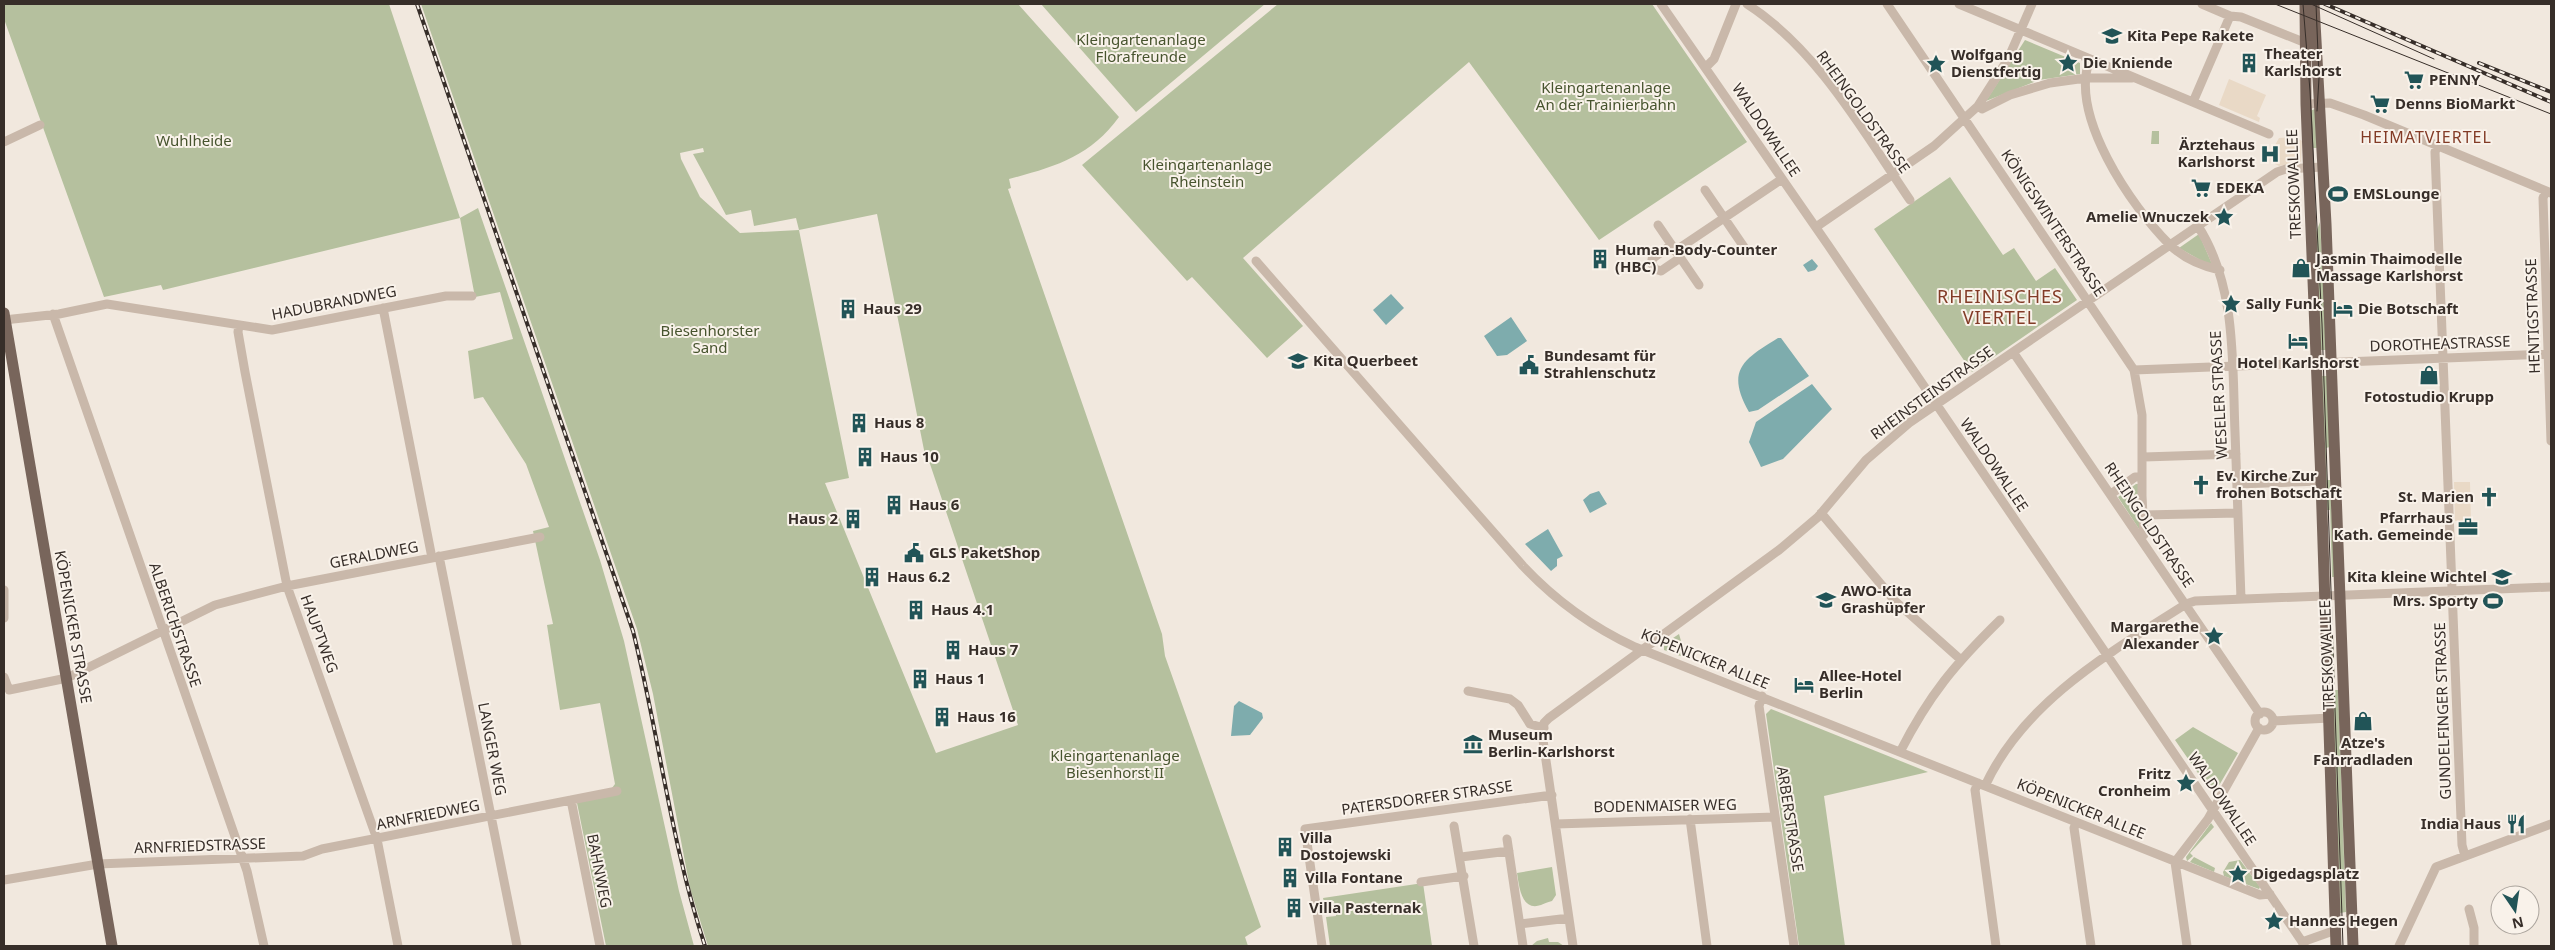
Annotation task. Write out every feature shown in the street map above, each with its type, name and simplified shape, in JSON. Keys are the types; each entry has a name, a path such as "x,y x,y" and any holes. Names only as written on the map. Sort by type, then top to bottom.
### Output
{"main road":[{"name":"TRESKOWALLEE","path":"2305,4 2304,42 2308,168 2330,718 2336,946"},
{"name":"TRESKOWALLEE","path":"2314,4 2323,167 2353,946"},
{"name":"KÖPENICKER STRASSE","path":"4,318 67,678 94,865 112,946"}],"street":[{"name":"WALDOWALLEE","path":"1661,4 1816,226 2304,944 2336,930"},
{"path":"1706,67 1714,59 1736,4"},
{"name":"RHEINGOLDSTRASSE","path":"1747,4 1774,23 1822,75 1910,200"},
{"name":"KÖNIGSWINTERSTRASSE","path":"1887,4 1966,118 2134,370 2142,415 2144,457 2142,477 2144,535 2140,538"},
{"path":"1959,4 2269,134"},
{"path":"1816,226 1934,146 1978,106 2008,60 2032,4"},
{"path":"2202,4 2230,16 2241,17 2316,47"},
{"path":"2193,102 2230,16"},
{"path":"2090,59 2086,78 2092,119 2108,163 2141,210 2170,245 2190,260 2204,267 2220,270"},
{"path":"1978,106 1982,108 2029,89 2086,78 2133,78"},
{"path":"2306,104 2333,104 2364,115 2549,192"},
{"path":"4,142 40,125"},
{"name":"GUNDELFINGER STRASSE","path":"2438,145 2435,152 2461,857"},
{"name":"RHEINSTEINSTRASSE","path":"1544,728 1544,723 1554,713 1779,550 1821,513 1866,460 1891,436 2277,172 2286,169 2323,167"},
{"path":"1676,251 1782,179"},
{"path":"1705,190 1744,247"},
{"name":"HENTIGSTRASSE","path":"2549,192 2543,198 2550,354 2551,441"},
{"path":"1658,226 1699,285"},
{"name":"WESELER STRASSE","path":"2198,226 2208,242 2220,270 2231,332 2241,599"},
{"name":"KÖPENICKER ALLEE","path":"1256,261 1532,575 1592,623 1642,649 2262,896 2270,894"},
{"name":"HADUBRANDWEG","path":"4,318 53,314 107,304 272,330 446,296 472,296"},
{"name":"LANGER WEG","path":"384,308 435,557 492,816 517,946"},
{"name":"ALBERICHSTRASSE","path":"53,314 252,885 264,946"},
{"name":"HAUPTWEG","path":"239,325 238,332 245,372 287,586 377,839 398,946"},
{"name":"RHEINGOLDSTRASSE","path":"2013,352 2260,714"},
{"name":"DOROTHEASTRASSE","path":"2330,362 2550,354"},
{"path":"2134,370 2330,362"},
{"path":"2144,457 2236,454"},
{"path":"2111,494 2135,477 2142,477"},
{"path":"2237,484 2321,481"},
{"path":"2143,515 2238,512"},
{"path":"1821,513 1895,601 1960,659"},
{"name":"GERALDWEG","path":"4,677 9,690 67,678 215,605 287,586 540,537"},
{"path":"1996,946 1974,790 1981,784 2010,744 2037,712 2068,684 2108,655 2186,604 2195,601 2551,588"},
{"path":"4,590 4,618"},
{"path":"1900,752 1926,705 1960,659 2000,620"},
{"path":"1468,691 1510,699 1518,705 1530,724 1544,728 1543,740 1573,946"},
{"name":"ARBERSTRASSE","path":"1762,696 1759,706 1794,946"},
{"path":"2259,728 2255,720 2260,714 2268,713 2273,721"},
{"path":"2273,721 2330,718"},
{"path":"2259,728 2269,729 2273,721"},
{"path":"2187,946 2176,862 2208,818 2259,728"},
{"name":"ARNFRIEDWEG","path":"303,856 322,849 617,792"},
{"name":"PATERSDORFER STRASSE","path":"1322,946 1306,829 1552,795"},
{"name":"BAHNWEG","path":"571,800 600,946"},
{"name":"BODENMAISER WEG","path":"1556,824 1775,817"},
{"path":"1690,819 1707,946"},
{"path":"2076,822 2074,828 2091,946"},
{"path":"2400,946 2435,868 2551,824"},
{"path":"1454,826 1458,854 1461,858 1474,946"},
{"path":"1507,839 1523,946"},
{"path":"1461,858 1509,851"},
{"name":"ARNFRIEDSTRASSE","path":"4,880 94,865 303,856"},
{"path":"1421,882 1464,876"},
{"path":"2469,908 2474,928 2474,946"},
{"path":"1520,924 1569,918"}],"green space":[{"name":"Wuhlheide","path":"4,4 389,4 460,218 163,290 161,285 104,297 4,19"},
{"path":"421,4 1018,4 1119,117 1108,131 1083,151 1056,165 1009,179 1011,188 1008,189 1162,634 1165,656 1261,927 1245,937 1248,946 708,946 690,888 653,694 637,629","holes":["703,148 704,152 693,154 726,215 751,210 754,226 796,218 799,230 740,233 700,197 681,159 680,153","877,214 926,460 930,464 1018,725 936,753 825,483 849,478 799,230"]},
{"name":"Kleingartenanlage Florafreunde","path":"1041,4 1265,4 1136,112"},
{"name":"Kleingartenanlage Rheinstein","path":"1278,4 1652,4 1747,142 1599,240 1469,62 1243,258 1303,326 1267,358 1192,277 1187,281 1082,165"},
{"path":"2025,40 2080,63 2080,74 2039,80 1986,101"},
{"path":"2315,109 2319,148 2311,148 2312,110"},
{"path":"2152,131 2159,131 2159,144 2151,144"},
{"path":"1950,177 2003,255 2014,248 2036,281 2055,268 2077,300 1972,372 1874,229"},
{"path":"478,208 600,560 624,641 679,891 694,946 606,946 577,803 612,788 615,784 600,703 560,710 547,625 553,624 533,531 549,527 526,464 483,397 474,399 468,351 513,339 500,292 475,297 460,218"},
{"path":"2320,222 2327,350 2321,350 2315,235"},
{"path":"2199,234 2212,264 2209,265 2179,248"},
{"path":"2322,376 2328,376 2330,447 2326,448 2327,480 2330,480 2335,577 2332,577 2330,510 2327,510"},
{"path":"2138,484 2141,529 2139,529 2118,497"},
{"path":"2330,613 2332,613 2335,690 2338,690 2346,912 2340,913"},
{"path":"1679,634 1686,658 1664,650 1664,644"},
{"path":"1771,709 1928,772 1824,796 1845,946 1799,946 1766,714"},
{"path":"2193,727 2238,753 2217,789 2209,789 2175,740"},
{"path":"2211,823 2214,827 2190,853 2193,856 2187,861 2186,857"},
{"path":"2194,857 2215,868 2214,872 2190,862"},
{"name":"Digedagsplatz","path":"2240,860 2260,887 2259,889 2224,876 2223,872 2229,862"},
{"path":"1552,867 1556,895 1552,901 1541,905 1529,905 1522,896 1517,873"},
{"path":"1423,883 1432,946 1330,946 1326,917 1336,916 1334,901 1324,902 1323,898"},
{"path":"1548,938 1549,942 1558,942 1564,946 1531,946 1537,941"}],"shaded area":[{"path":"2229,79 2266,95 2257,116 2260,118 2259,122 2219,105"},
{"path":"2296,137 2302,141 2301,162 2279,166 2275,164 2274,147 2279,138"},
{"path":"2454,482 2470,482 2471,521 2455,521"}],"water":[{"path":"1812,259 1818,266 1815,270 1808,272 1803,265"},
{"path":"1391,294 1404,308 1386,325 1373,310"},
{"path":"1511,317 1527,341 1507,355 1497,356 1484,336"},
{"path":"1778,338 1781,338 1809,376 1758,410 1749,412 1742,398 1739,386 1739,376 1742,367 1756,353"},
{"path":"1812,384 1832,409 1783,459 1761,467 1749,442 1756,422"},
{"path":"1599,491 1607,504 1590,513 1583,500 1590,494"},
{"path":"1548,529 1563,556 1557,559 1557,566 1551,571 1525,544"},
{"path":"1239,701 1262,713 1263,718 1250,735 1231,736 1234,706"}],"tram line":[{"path":"2275,4 2551,114"},
{"path":"2303,4 2310,91 2322,324 2343,946"},
{"path":"2311,4 2434,59"},
{"path":"2316,4 2319,78 2317,111"}],"railway":[{"path":"417,4 633,631 674,829 693,907 705,946"},
{"path":"2325,4 2551,102"},
{"path":"2479,63 2551,92"}],"place":[{"name":"Kita Pepe Rakete","path":"2112,36"},
{"name":"Die Kniende","path":"2068,63"},
{"name":"Theater Karlshorst","path":"2249,63"},
{"name":"Wolfgang Dienstfertig","path":"1936,64"},
{"name":"PENNY","path":"2414,80"},
{"name":"Denns BioMarkt","path":"2380,104"},
{"name":"Ärztehaus Karlshorst","path":"2270,154"},
{"name":"EDEKA","path":"2201,188"},
{"name":"EMSLounge","path":"2338,194"},
{"name":"Amelie Wnuczek","path":"2224,217"},
{"name":"Human-Body-Counter (HBC)","path":"1600,259"},
{"name":"Jasmin Thaimodelle Massage Karlshorst","path":"2301,268"},
{"name":"Sally Funk","path":"2231,304"},
{"name":"Haus 29","path":"848,309"},
{"name":"Die Botschaft","path":"2343,309"},
{"name":"Hotel Karlshorst","path":"2298,341"},
{"name":"Kita Querbeet","path":"1298,361"},
{"name":"Bundesamt für Strahlenschutz","path":"1529,365"},
{"name":"Fotostudio Krupp","path":"2429,375"},
{"name":"Haus 8","path":"859,423"},
{"name":"Haus 10","path":"865,457"},
{"name":"Ev. Kirche Zur frohen Botschaft","path":"2201,485"},
{"name":"St. Marien","path":"2489,497"},
{"name":"Haus 6","path":"894,505"},
{"name":"Haus 2","path":"853,519"},
{"name":"Pfarrhaus Kath. Gemeinde","path":"2468,527"},
{"name":"GLS PaketShop","path":"914,553"},
{"name":"Haus 6.2","path":"872,577"},
{"name":"Kita kleine Wichtel","path":"2502,577"},
{"name":"AWO-Kita Grashüpfer","path":"1826,600"},
{"name":"Mrs. Sporty","path":"2493,601"},
{"name":"Haus 4.1","path":"916,610"},
{"name":"Margarethe Alexander","path":"2214,636"},
{"name":"Haus 7","path":"953,650"},
{"name":"Haus 1","path":"920,679"},
{"name":"Allee-Hotel Berlin","path":"1804,685"},
{"name":"Haus 16","path":"942,717"},
{"name":"Atze's Fahrradladen","path":"2363,721"},
{"name":"Museum Berlin-Karlshorst","path":"1473,744"},
{"name":"Fritz Cronheim","path":"2186,783"},
{"name":"India Haus","path":"2516,824"},
{"name":"Villa Dostojewski","path":"1285,847"},
{"name":"Digedagsplatz","path":"2238,874"},
{"name":"Villa Fontane","path":"1290,878"},
{"name":"Villa Pasternak","path":"1294,908"},
{"name":"Hannes Hegen","path":"2274,921"}],"district":[{"name":"HEIMATVIERTEL","path":"2426,137"},
{"name":"RHEINISCHES VIERTEL","path":"2000,307"}],"park label":[{"name":"Kleingartenanlage An der Trainierbahn","path":"1606,96"},
{"name":"Biesenhorster Sand","path":"710,340"},
{"name":"Kleingartenanlage Biesenhorst II","path":"1115,764"}]}
